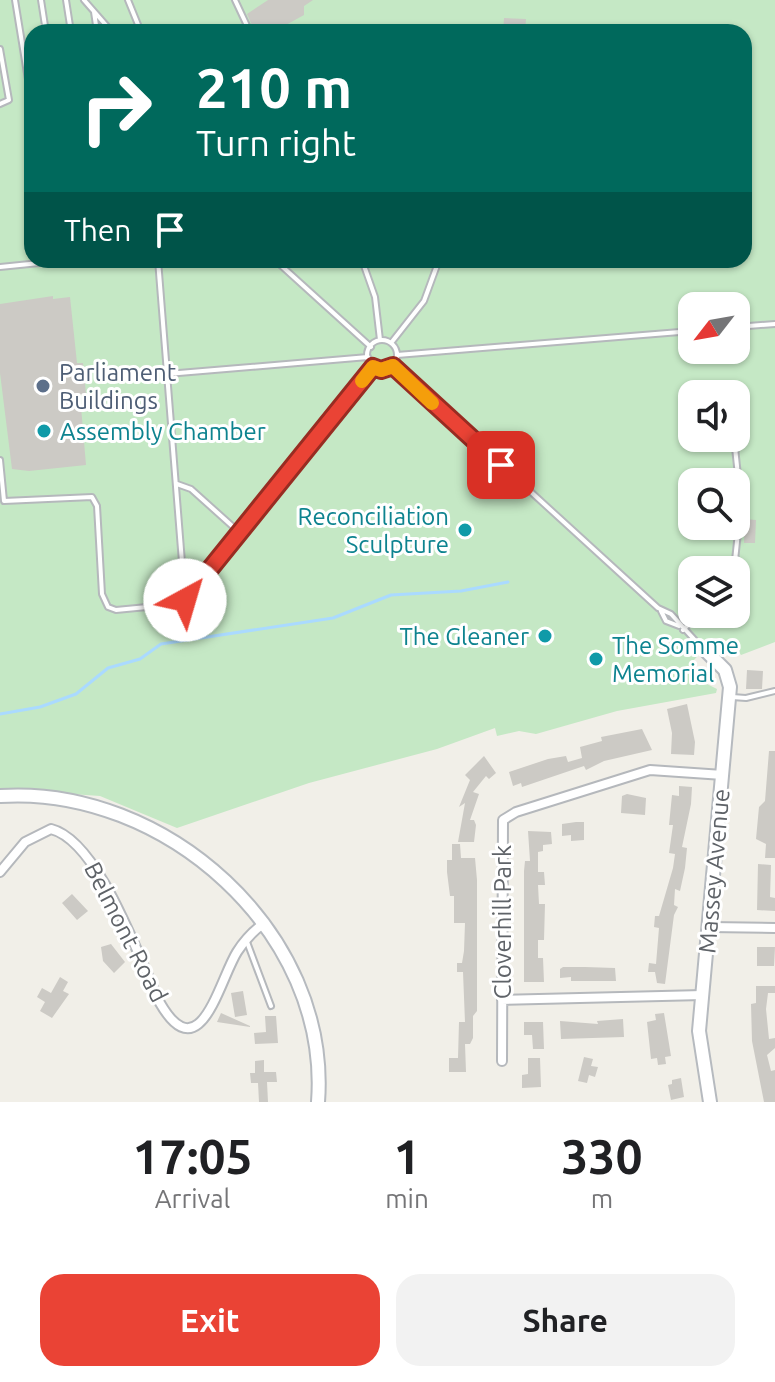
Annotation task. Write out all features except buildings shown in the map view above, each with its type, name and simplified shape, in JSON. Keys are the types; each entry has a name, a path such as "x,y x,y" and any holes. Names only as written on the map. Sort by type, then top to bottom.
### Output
{"main road":[{"name":"Massey Avenue","path":"704,649 725,670 730,697 699,1031 710,1102"},
{"path":"0,796 58,799 133,818 183,846 209,865 263,924 283,956 307,1015 317,1066 318,1102"}],"street":[{"name":"Cloverhill Park","path":"502,1061 503,820 508,815 650,770 723,775"},
{"name":"Belmont Road","path":"0,872 37,833 51,829 68,837 99,873 160,1003 169,1017 182,1027 192,1028 205,1019 246,940 263,924"},
{"path":"709,927 775,928"},
{"path":"502,1000 703,995"}],"lane":[{"path":"15,0 24,55"},
{"path":"41,0 45,24"},
{"path":"66,0 70,24"},
{"path":"84,0 105,24"},
{"path":"128,0 138,24"},
{"path":"235,0 246,24"},
{"path":"93,10 96,24"},
{"path":"0,49 9,100 0,104"},
{"path":"0,267 24,265"},
{"path":"158,268 185,600"},
{"path":"284,268 371,347"},
{"path":"365,268 375,297 380,340"},
{"path":"391,343 424,301 436,268"},
{"path":"750,326 775,324"},
{"path":"397,355 678,332"},
{"path":"380,340 371,347 368,357 373,367 381,370 393,366"},
{"path":"380,340 391,343 397,355 393,366"},
{"path":"167,374 368,357"},
{"path":"393,366 661,611 666,621 678,627"},
{"path":"0,460 4,501 92,497 97,506 102,594 108,607 116,610 164,606 185,600 373,367"},
{"path":"735,452 741,504 735,556"},
{"path":"176,484 191,489 240,533"},
{"path":"681,628 704,649"},
{"path":"730,697 746,698 775,691"},
{"path":"246,940 271,1006"}],"green space":[{"path":"0,0 775,0 775,642 741,655 733,643 715,638 693,661 705,683 717,689 716,693 617,711 536,734 519,731 497,736 495,728 437,749 309,783 177,828 100,796 0,789"}],"waterway":[{"path":"0,714 40,707 76,694 108,668 140,659 161,644 333,618 391,595 461,591 508,582"}],"slow traffic":[{"path":"362,381 373,367 386,370 393,366 432,403"}],"place":[{"name":"Parliament Buildings","path":"43,386"},
{"name":"Assembly Chamber","path":"44,431"},
{"name":"Reconciliation Sculpture","path":"465,530"},
{"name":"The Gleaner","path":"545,636"},
{"name":"The Somme Memorial","path":"596,659"}],"route":[{"path":"185,600 373,367 386,370 393,366 501,465"}]}
